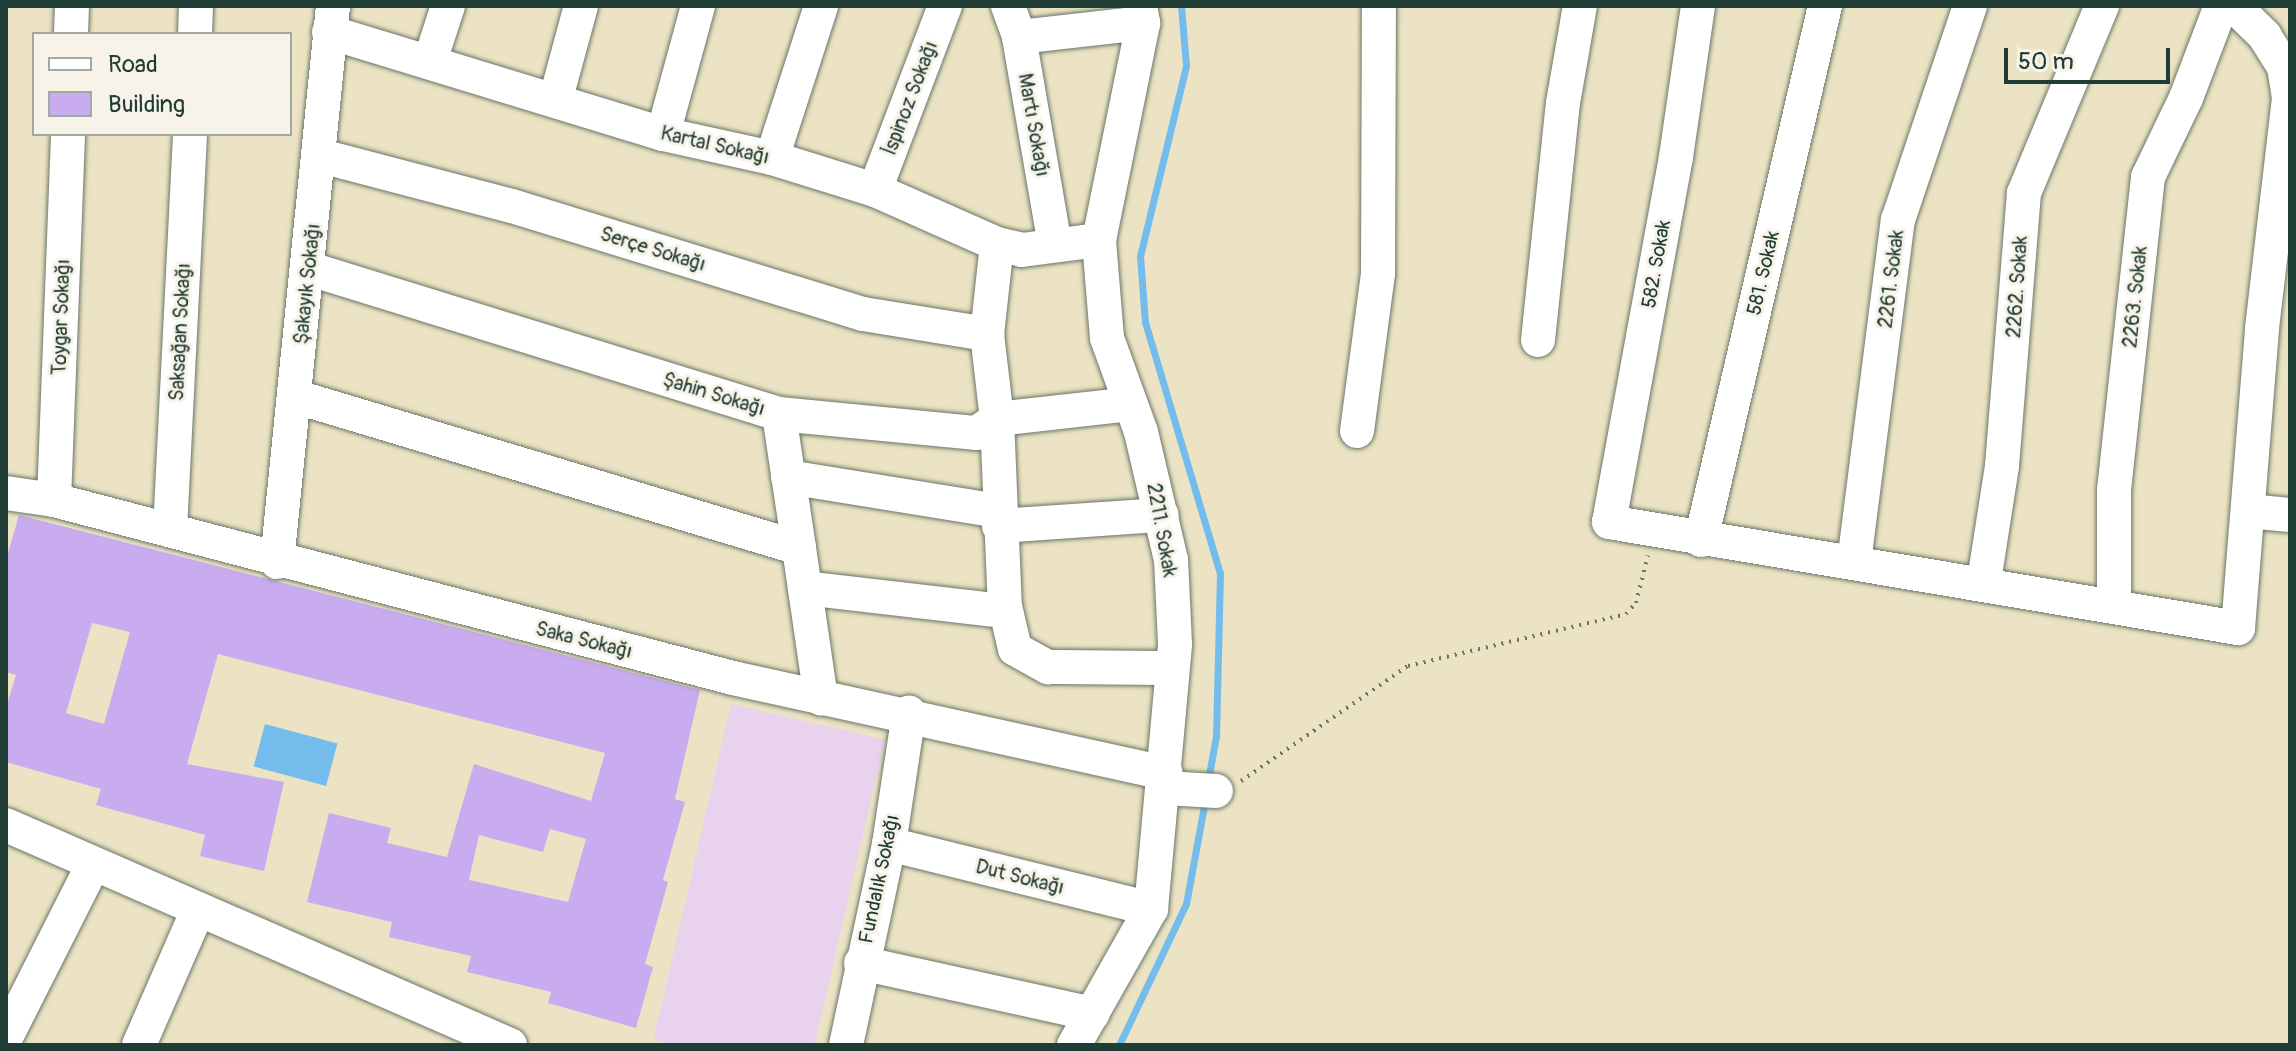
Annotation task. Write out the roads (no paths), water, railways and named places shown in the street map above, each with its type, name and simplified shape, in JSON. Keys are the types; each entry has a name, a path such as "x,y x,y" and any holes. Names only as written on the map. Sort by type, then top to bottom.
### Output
{"street":[{"path":"71,32 72,6"},
{"path":"195,32 196,6"},
{"path":"430,61 448,6"},
{"path":"556,98 581,6"},
{"path":"663,134 698,6"},
{"path":"772,158 821,6"},
{"name":"İspinoz Sokağı","path":"875,190 945,6"},
{"path":"1357,431 1378,274 1379,6"},
{"path":"1538,340 1563,103 1580,6"},
{"name":"582. Sokak","path":"1698,6 1676,157 1609,522 1701,540"},
{"name":"581. Sokak","path":"1701,540 1825,6"},
{"name":"2261. Sokak","path":"1854,562 1898,220 1970,6"},
{"name":"2262. Sokak","path":"1984,581 2002,466 2024,193 2102,6"},
{"name":"2263. Sokak","path":"2114,604 2114,490 2148,177 2186,98 2221,6"},
{"path":"1701,540 1984,581 2238,628 2289,98 2284,67 2265,36 2234,6"},
{"path":"1013,22 1142,14"},
{"name":"2211. Sokak","path":"1074,1045 1151,909 1183,786 1172,668 1171,560 1162,515 1130,404 1107,338 1099,240 1142,14"},
{"name":"Kartal Sokağı","path":"331,19 430,61 663,134 772,158 875,190 997,244 1022,250 1099,240"},
{"name":"Şakayık Sokağı","path":"277,562 321,156 331,19"},
{"name":"Martı Sokağı","path":"1013,22 1055,245"},
{"name":"Toygar Sokağı","path":"54,500 68,136"},
{"name":"Saksağan Sokağı","path":"170,530 190,136"},
{"name":"Serçe Sokağı","path":"321,156 512,206 863,314 987,334"},
{"path":"997,244 987,334 997,419 998,518 1005,611 1015,649 1048,667 1172,668"},
{"name":"Şahin Sokağı","path":"307,268 779,414 977,433 997,419 1130,404"},
{"path":"297,397 799,548"},
{"path":"779,414 821,698"},
{"path":"788,477 998,518 1162,515"},
{"name":"Saka Sokağı","path":"6,493 54,500 277,562 821,698 909,713 1183,786"},
{"path":"2248,511 2290,515"},
{"path":"805,588 1005,611"},
{"name":"Fundalık Sokağı","path":"846,1045 861,963 889,844 909,713"},
{"path":"9,832 93,865 510,1045"},
{"name":"Dut Sokağı","path":"889,844 1151,909"},
{"path":"6,1037 93,865"},
{"path":"139,1045 198,910"},
{"path":"861,963 1092,1014"}],"water":[{"path":"265,724 337,743 326,786 254,767"}],"waterway":[{"path":"1181,6 1186,66 1140,256 1145,322 1220,573 1216,736 1208,780"},
{"path":"1119,1045 1186,904 1205,800"}]}
